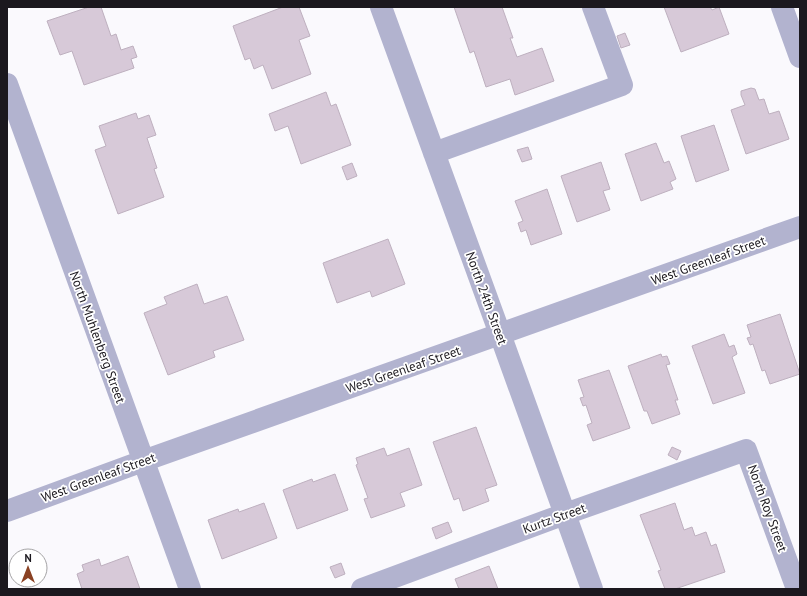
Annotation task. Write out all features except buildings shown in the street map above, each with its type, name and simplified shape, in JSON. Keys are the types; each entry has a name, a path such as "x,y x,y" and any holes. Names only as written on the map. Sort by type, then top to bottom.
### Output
{"street":[{"name":"North 24th Street","path":"381,7 592,589"},
{"path":"434,153 622,85 593,7"},
{"path":"782,7 800,57"},
{"name":"North Muhlenberg Street","path":"7,84 190,589"},
{"name":"West Greenleaf Street","path":"7,511 143,461 800,227"},
{"name":"Kurtz Street","path":"373,587 565,514 746,450"},
{"name":"North Roy Street","path":"746,450 797,589"}]}
